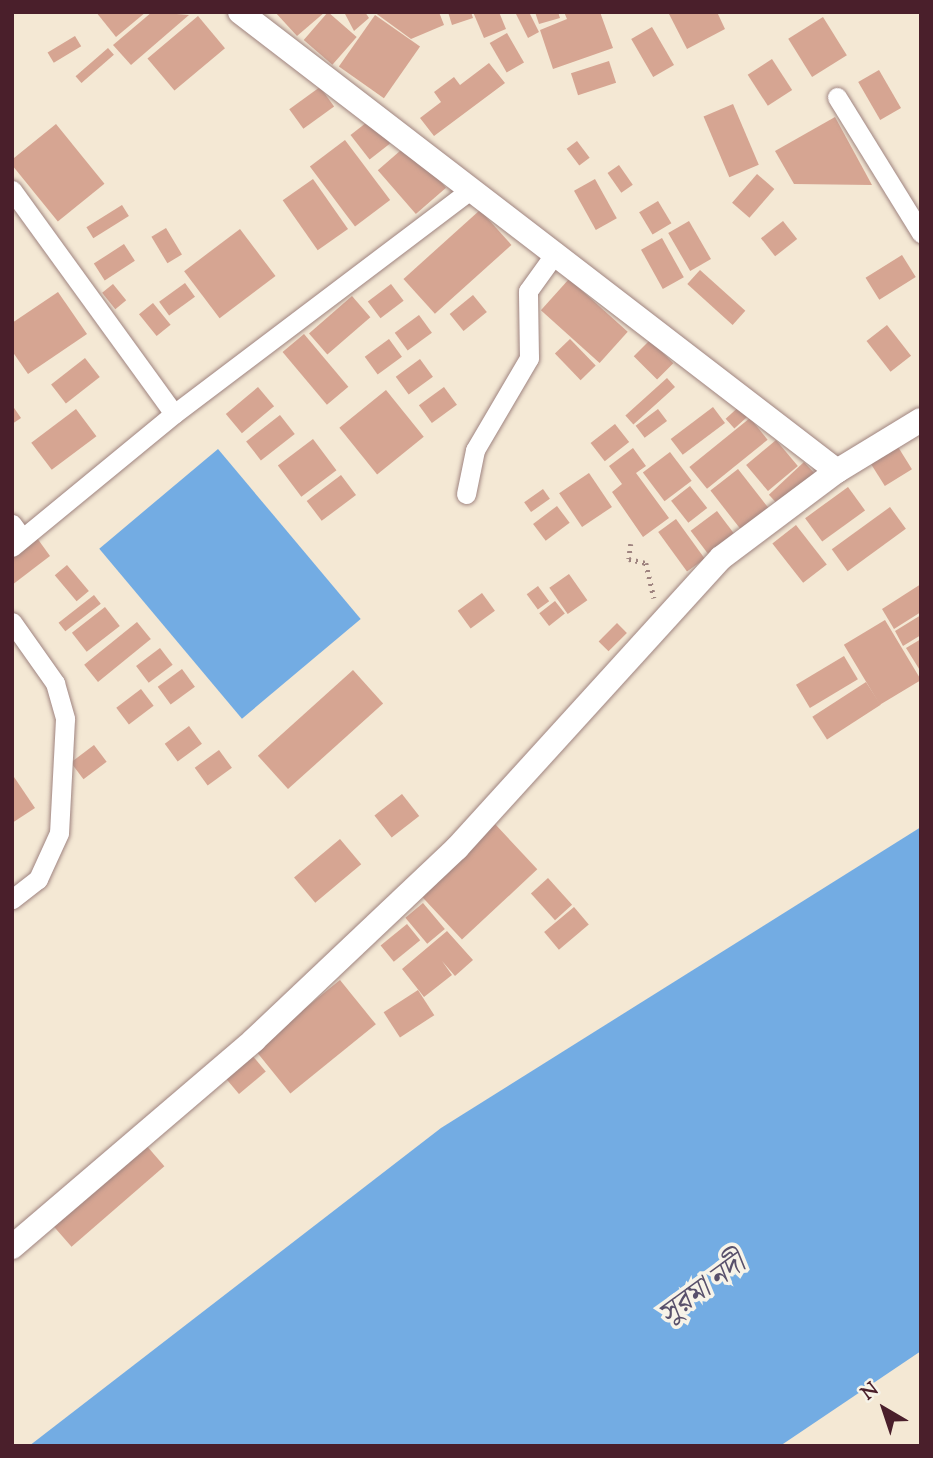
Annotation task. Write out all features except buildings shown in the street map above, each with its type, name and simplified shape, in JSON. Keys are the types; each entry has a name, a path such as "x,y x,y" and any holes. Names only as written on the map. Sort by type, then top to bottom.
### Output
{"street":[{"path":"240,12 556,252 837,471"},
{"path":"837,97 921,233"},
{"path":"16,536 472,189"},
{"path":"12,190 174,414"},
{"path":"466,494 475,450 529,358 528,291 556,252"},
{"path":"12,1247 254,1040 457,848 720,558 837,471 921,420"},
{"path":"12,622 55,683 65,719 59,833 38,880 12,900"}],"path":[{"path":"631,544 629,559 646,563 660,622"}],"water":[{"path":"218,449 361,619 242,719 99,549"},
{"name":"সুরমা নদী","path":"921,827 921,1351 780,1446 29,1446 441,1128"}]}
